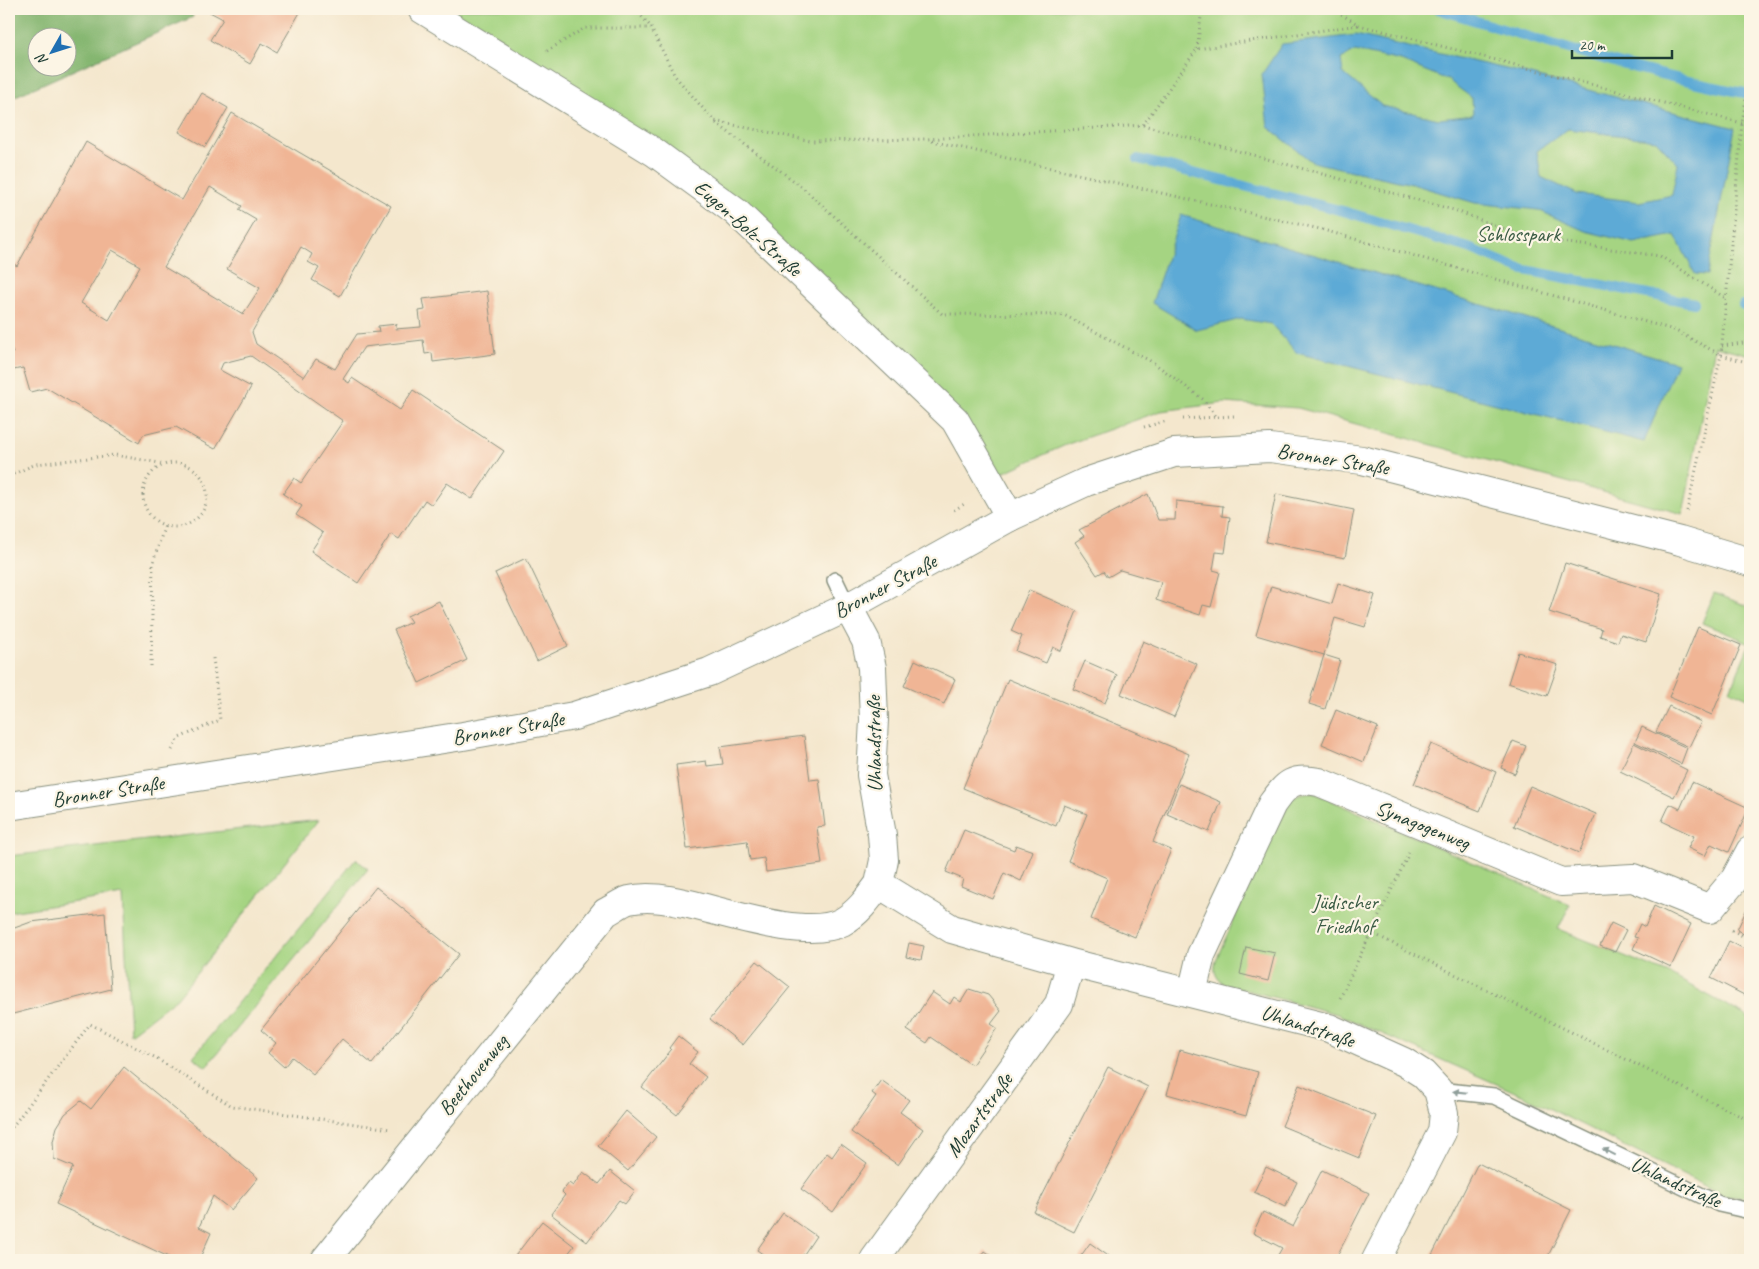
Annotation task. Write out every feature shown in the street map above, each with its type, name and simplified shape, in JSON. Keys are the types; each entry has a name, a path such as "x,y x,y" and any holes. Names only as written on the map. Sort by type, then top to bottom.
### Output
{"street":[{"name":"Eugen-Bolz-Straße","path":"422,9 654,152 736,212 955,420 1010,517"},
{"name":"Bronner Straße","path":"9,806 463,736 574,716 709,672 848,607 1010,517 1086,482 1174,453 1270,448 1308,451 1362,460 1680,541 1750,562"},
{"name":"Uhlandstraße","path":"629,900 663,898 765,922 805,929 824,928 840,923 854,914 867,901 879,884 884,860 882,835 871,775 874,720 872,668 866,641 848,607"},
{"name":"Synagogenweg","path":"1192,993 1201,955 1268,813 1282,790 1293,781 1304,779 1319,782 1561,882 1632,878 1710,909 1735,879 1750,851"},
{"name":"Uhlandstraße","path":"879,884 952,929 1071,963 1329,1028 1404,1062 1423,1074 1438,1090"},
{"name":"Beethovenweg","path":"325,1260 606,912 629,900"},
{"name":"Mozartstraße","path":"874,1260 1059,1004 1071,963"},
{"path":"1376,1260 1442,1132 1444,1113 1438,1090"}],"lane":[{"path":"835,580 848,607"},
{"name":"Uhlandstraße","path":"1438,1090 1494,1096 1719,1204 1750,1210"}],"path":[{"path":"635,9 651,28 675,76 714,121 802,188 942,314 1064,315 1154,364 1204,400 1215,416 1232,449"},
{"path":"1143,125 1197,49 1202,9"},
{"path":"1333,9 1359,24 1742,123 1750,121"},
{"path":"1197,49 1359,24"},
{"path":"519,68 585,28 651,28"},
{"path":"1680,541 1721,355 1742,123 1750,75"},
{"path":"714,121 811,141 927,139 1143,125 1454,210 1526,237 1660,256 1726,299"},
{"path":"927,139 1320,229 1674,330 1721,355 1750,363"},
{"path":"1722,346 1750,342"},
{"path":"9,476 36,464 115,455 166,464 186,464 195,469 206,485 208,496 201,515 194,522 175,527 165,525 154,520 147,511 143,500 143,488 148,478 156,469 166,464"},
{"path":"151,666 153,562 165,525"},
{"path":"169,755 179,738 220,720 213,658"},
{"path":"1338,1002 1410,852"},
{"path":"1370,932 1750,1121"},
{"path":"9,1131 90,1024 154,1057 232,1106 425,1134"}],"green space":[{"path":"9,9 191,9 193,17 78,68 78,28 28,28 28,78 56,78 9,99"},
{"name":"Schlosspark","path":"438,9 1750,9 1750,355 1715,346 1683,514 1298,408 1224,403 1161,411 1068,444 998,475 741,205"},
{"path":"1714,593 1750,607 1750,643 1702,623"},
{"path":"1750,643 1750,699 1730,690"},
{"name":"Jüdischer Friedhof","path":"1314,793 1570,905 1558,929 1669,974 1750,1018 1750,1198 1725,1196 1524,1096 1337,1014 1223,984 1215,973 1216,960 1283,809 1296,796"},
{"path":"319,820 177,998 130,1034 123,895 9,912 9,856"},
{"path":"356,859 368,869 206,1067 193,1057"}],"water":[{"path":"1356,35 1515,71 1735,128 1707,275 1695,274 1675,235 1634,243 1585,231 1538,210 1475,203 1412,184 1312,162 1268,127 1262,74 1282,44","holes":["1355,51 1401,61 1448,80 1472,98 1473,115 1439,119 1382,106 1343,73 1341,59","1568,129 1656,140 1678,164 1672,195 1639,202 1577,194 1541,177 1537,151"]},
{"path":"1181,215 1677,363 1644,442 1297,353 1271,324 1241,319 1197,330 1152,303"}],"building":[{"path":"204,9 302,9 277,52 262,43 250,64 210,40 223,19"},
{"path":"202,93 228,108 205,147 179,132"},
{"path":"232,113 391,206 340,296 312,280 319,268 308,262 312,254 301,247 252,332 256,344 304,377 316,359 335,369 357,334 379,332 378,326 397,324 395,329 421,327 419,311 425,310 423,299 487,291 495,354 433,362 432,353 425,354 423,340 364,347 343,379 349,383 352,378 400,410 413,390 504,451 472,499 447,483 432,505 425,500 399,539 391,534 358,583 311,551 323,533 296,515 302,506 283,494 294,478 301,483 343,421 251,356 223,363 220,370 251,387 215,449 176,427 143,435 139,443 47,388 30,392 23,368 9,371 9,353 13,353 9,344 9,261 17,266 86,142 182,200","holes":["210,187 242,206 239,210 256,220 227,269 260,288 243,314 164,267","112,250 140,266 109,320 81,303"]},
{"path":"1148,494 1158,520 1175,520 1176,501 1223,506 1222,516 1230,517 1225,553 1216,552 1213,570 1220,572 1211,607 1203,605 1200,615 1156,600 1161,582 1120,570 1108,577 1104,571 1097,575 1075,542 1084,536 1079,530"},
{"path":"1276,494 1354,510 1345,558 1266,542"},
{"path":"526,558 568,646 537,661 495,573"},
{"path":"1565,563 1661,594 1646,642 1621,634 1618,642 1600,636 1602,629 1549,612"},
{"path":"1338,583 1375,595 1365,627 1335,618 1324,655 1256,635 1271,586 1332,604"},
{"path":"1029,590 1077,611 1061,651 1053,647 1046,663 1016,651 1022,636 1011,631"},
{"path":"439,601 467,660 419,683 394,630 411,622 407,616"},
{"path":"1698,627 1741,645 1712,715 1669,697"},
{"path":"1143,641 1197,664 1174,717 1121,694"},
{"path":"1518,652 1558,665 1547,696 1508,683"},
{"path":"1324,655 1340,660 1325,709 1309,704"},
{"path":"915,660 955,679 944,704 904,686"},
{"path":"1085,661 1117,675 1105,703 1073,689"},
{"path":"1008,679 1189,754 1153,842 1171,850 1135,937 1091,919 1107,878 1068,861 1087,814 1064,805 1056,826 963,788"},
{"path":"1669,706 1701,722 1689,747 1656,732"},
{"path":"1336,710 1378,727 1364,762 1322,744"},
{"path":"1642,727 1687,748 1681,764 1635,742"},
{"path":"804,736 810,780 819,779 825,826 817,827 822,864 766,872 764,858 750,860 747,841 687,849 676,765 706,761 707,766 723,764 720,747"},
{"path":"1513,741 1526,746 1515,774 1501,768"},
{"path":"1634,743 1687,770 1674,797 1620,771"},
{"path":"1431,744 1496,772 1480,811 1414,784"},
{"path":"1692,782 1749,808 1729,852 1711,844 1705,856 1688,848 1694,836 1662,821 1670,804 1680,809"},
{"path":"1179,784 1221,802 1209,832 1167,814"},
{"path":"1530,786 1596,814 1579,853 1514,826"},
{"path":"964,830 1014,850 1016,845 1033,851 1021,881 1004,873 993,899 961,886 963,879 946,872"},
{"path":"376,887 459,954 372,1064 342,1039 313,1074 292,1057 284,1067 268,1053 276,1043 261,1030"},
{"path":"1750,902 1750,938 1737,930"},
{"path":"1654,906 1691,924 1671,967 1633,949 1638,938 1634,937 1640,924 1645,927"},
{"path":"105,913 111,989 9,1015 9,930 31,922"},
{"path":"1611,923 1626,930 1615,952 1600,946"},
{"path":"1729,941 1750,952 1750,998 1711,978"},
{"path":"909,943 924,946 921,960 906,957"},
{"path":"1246,947 1275,953 1268,981 1240,974"},
{"path":"757,961 790,987 743,1045 710,1019"},
{"path":"969,989 988,995 1001,1011 991,1024 997,1028 972,1065 931,1037 927,1043 907,1030 932,992 950,1004 954,997 961,1002"},
{"path":"678,1036 698,1052 689,1064 706,1077 677,1115 642,1087 671,1050 669,1048"},
{"path":"1180,1050 1258,1072 1246,1116 1167,1094"},
{"path":"124,1067 258,1178 231,1210 213,1196 199,1227 211,1233 199,1260 175,1260 56,1204 73,1167 54,1159 53,1141 57,1127 65,1114 81,1101 91,1109"},
{"path":"1108,1067 1148,1087 1074,1232 1034,1212"},
{"path":"881,1080 909,1100 900,1112 923,1129 898,1165 851,1132 876,1096 872,1093"},
{"path":"1299,1085 1376,1116 1359,1158 1282,1126"},
{"path":"626,1111 656,1137 628,1171 598,1146"},
{"path":"841,1144 867,1163 833,1212 801,1189 827,1153 832,1157"},
{"path":"1478,1163 1571,1210 1546,1260 1435,1260 1431,1257"},
{"path":"1266,1167 1297,1182 1285,1207 1254,1192"},
{"path":"1322,1170 1369,1193 1335,1260 1275,1260 1282,1248 1253,1233 1263,1212 1293,1227"},
{"path":"610,1171 635,1191 625,1204 619,1200 587,1242 551,1214 565,1195 562,1192 569,1183 573,1186 583,1172 599,1184"},
{"path":"783,1213 816,1236 800,1260 771,1260 757,1250"},
{"path":"542,1221 574,1246 563,1260 512,1260"},
{"path":"1090,1243 1114,1260 1078,1260"},
{"path":"985,1251 998,1260 979,1260"}],"waterway":[{"path":"1438,9 1632,67 1750,94"},
{"path":"1138,159 1343,211 1469,248 1520,269 1694,303"},
{"path":"1743,305 1750,305"}]}
